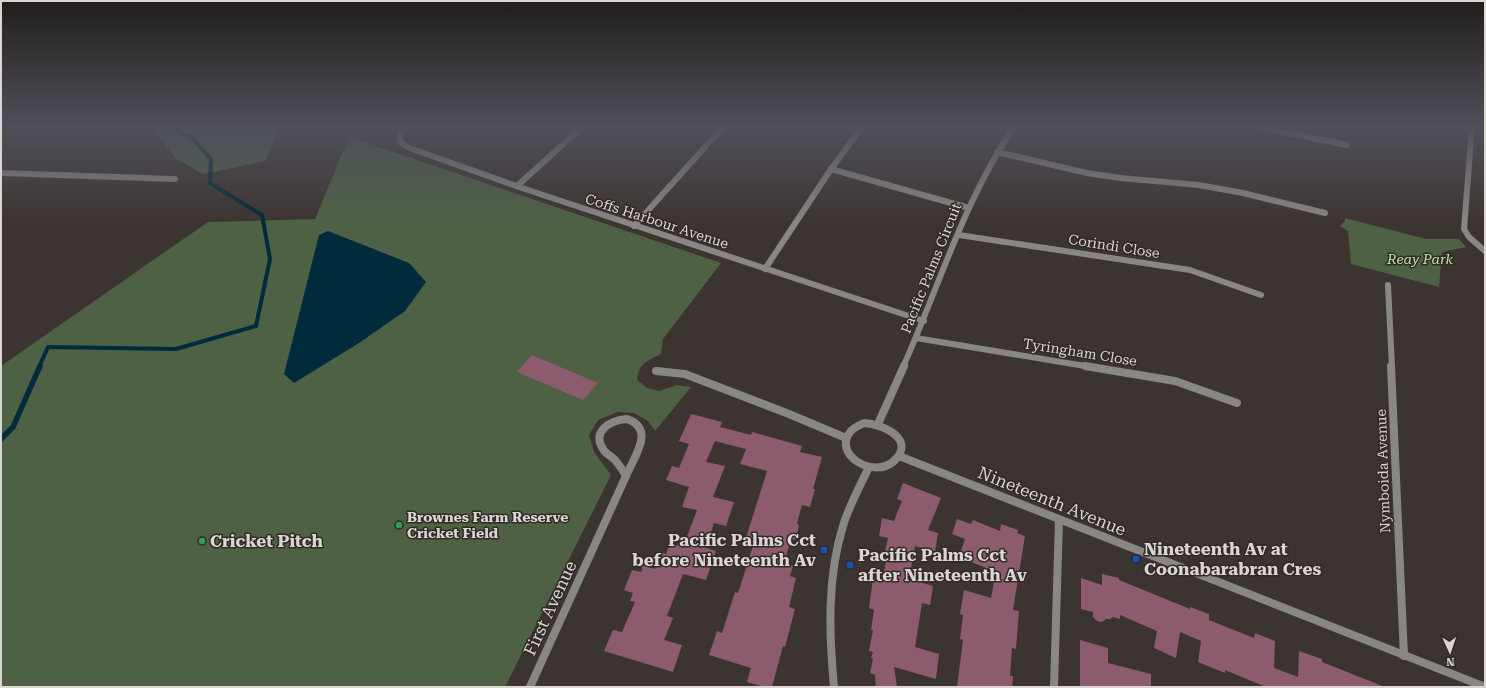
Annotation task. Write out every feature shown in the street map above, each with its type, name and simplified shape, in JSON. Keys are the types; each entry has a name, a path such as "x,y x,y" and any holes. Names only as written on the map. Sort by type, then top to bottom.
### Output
{"street":[{"name":"Coffs Harbour Avenue","path":"441,159 634,226 924,321"},
{"path":"517,186 547,159"},
{"path":"634,226 694,159"},
{"path":"765,269 838,159"},
{"name":"Pacific Palms Circuit","path":"878,424 924,321 969,208 993,159"},
{"path":"1027,159 1087,173 1141,180 1199,185 1243,193 1324,214"},
{"path":"1469,159 1464,229 1469,237 1485,251"},
{"path":"831,169 969,208"},
{"path":"1,173 175,179"},
{"name":"Corindi Close","path":"959,234 1190,270 1261,295"},
{"name":"Nymboida Avenue","path":"1388,285 1404,656"},
{"name":"Tyringham Close","path":"916,338 1175,380 1237,403"},
{"path":"656,371 685,374 789,414 846,438"},
{"name":"First Avenue","path":"530,687 626,476 643,438 643,433 634,421 627,419 608,423 603,428 600,438 602,447 616,461 626,476"},
{"path":"871,423 878,424 889,428 897,436 901,449 899,456 894,463 880,468 868,467 860,464 849,454 846,438 857,426 871,423"},
{"name":"Nineteenth Avenue","path":"899,456 1485,687"},
{"path":"834,687 830,634 836,561 843,527 868,467"},
{"path":"1054,687 1059,520"}],"green space":[{"path":"177,159 266,159 265,161 203,174"},
{"path":"340,159 414,159 721,263 663,339 661,354 644,364 639,370 637,380 647,388 659,391 677,385 691,387 655,431 648,421 634,413 618,412 598,420 589,435 594,452 611,475 505,687 1,687 1,366 208,222 315,219"},
{"name":"Reay Park","path":"1345,218 1426,239 1459,239 1466,247 1442,252 1439,287 1351,264 1348,231 1340,226 1345,221"}],"water":[{"path":"328,231 409,263 426,282 405,311 359,343 294,383 284,374 319,235"}],"building":[{"path":"532,355 598,383 583,400 517,372"},
{"path":"691,414 722,422 720,427 751,435 752,432 802,446 800,452 822,457 813,489 815,489 810,507 802,505 797,523 799,526 795,540 791,539 784,563 793,566 790,576 796,578 789,607 795,609 772,687 764,687 747,682 751,668 709,655 717,631 722,633 735,592 738,593 753,546 744,544 767,471 740,464 746,449 715,441 706,462 725,466 713,497 734,502 726,526 714,523 706,548 716,551 706,580 683,574 667,616 673,618 664,640 682,645 673,672 604,651 613,630 622,632 635,602 630,601 633,593 624,590 632,570 641,572 643,565 655,569 661,552 666,554 670,543 683,547 697,510 682,507 689,487 666,480 672,466 679,468 689,444 679,441"},
{"path":"903,483 941,498 928,530 938,533 935,552 915,546 909,579 933,586 930,605 922,603 915,647 939,654 936,679 894,667 897,687 876,687 875,675 870,673 873,652 869,651 873,630 871,630 874,610 869,608 873,578 882,581 888,552 885,551 888,538 879,536 882,518 894,521 902,501 897,499"},
{"path":"957,519 971,524 973,520 1000,531 1001,524 1018,530 1017,533 1025,536 1013,610 1019,611 1016,649 1012,648 1010,676 1013,676 1012,687 957,687 963,640 960,639 963,615 960,614 964,590 991,598 996,572 959,557 965,539 952,534"},
{"path":"1102,574 1119,578 1119,580 1190,609 1190,607 1209,614 1209,620 1254,638 1255,633 1275,641 1274,668 1298,677 1299,651 1322,659 1322,662 1385,687 1266,687 1225,670 1225,673 1198,662 1201,641 1180,632 1176,658 1154,648 1157,631 1120,615 1120,619 1113,617 1102,622 1097,621 1093,617 1093,612 1081,609 1081,578 1102,585"},
{"path":"1080,640 1108,648 1108,663 1151,674 1151,687 1080,687"}],"waterway":[{"path":"39,367 48,347 176,349 256,326 270,259 262,215 210,183 211,159"},
{"path":"1,439 13,427 40,366"}],"place":[{"name":"Brownes Farm Reserve Cricket Field","path":"399,525"},
{"name":"Cricket Pitch","path":"202,541"},
{"name":"Pacific Palms Cct before Nineteenth Av","path":"824,550"},
{"name":"Nineteenth Av at Coonabarabran Cres","path":"1136,559"},
{"name":"Pacific Palms Cct after Nineteenth Av","path":"850,565"}]}
